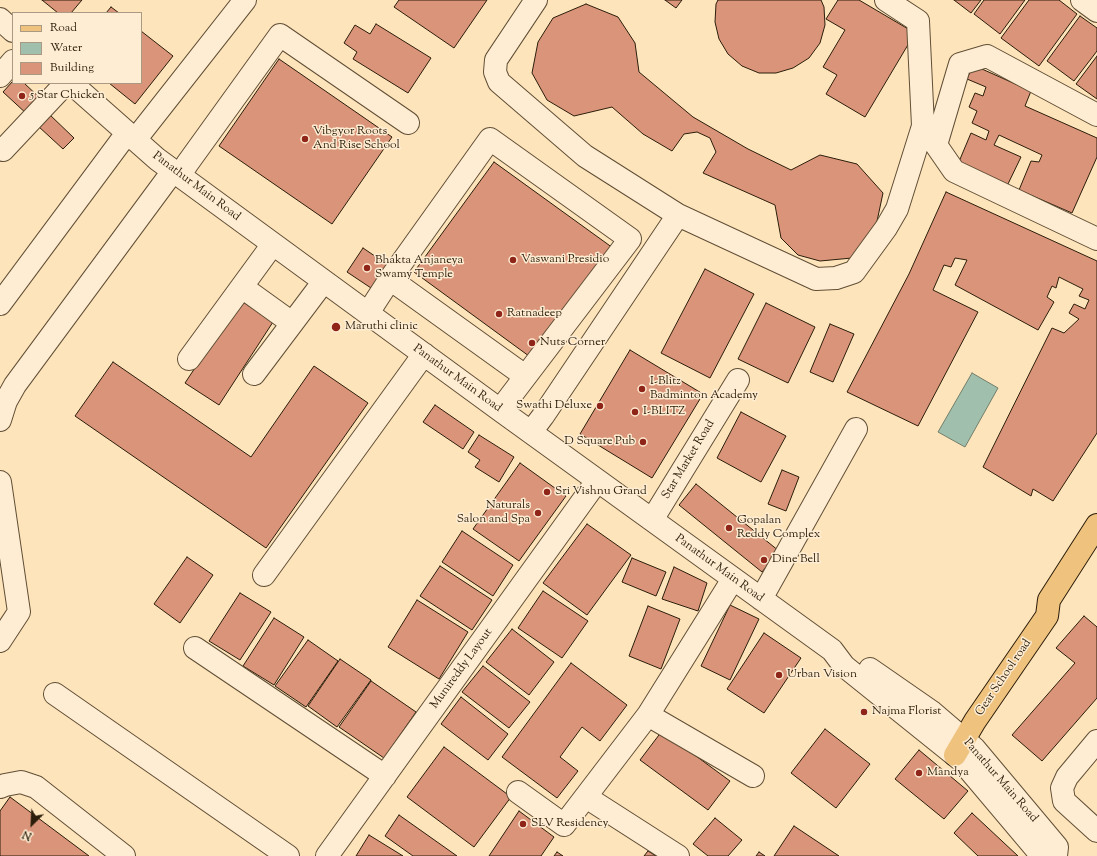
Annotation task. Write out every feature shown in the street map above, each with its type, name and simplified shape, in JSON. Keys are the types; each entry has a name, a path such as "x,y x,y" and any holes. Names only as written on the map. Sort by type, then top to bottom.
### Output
{"main road":[{"name":"Gear School road","path":"954,742 1047,616 1049,600 1097,525"}],"street":[{"path":"0,304 131,136 245,0"},
{"path":"536,0 496,60 495,72 499,82 585,156 678,215 816,279 836,278 854,272 886,228 897,209 923,126 918,21 886,0"},
{"path":"1082,0 1097,11"},
{"path":"0,19 12,30"},
{"path":"0,420 6,401 15,385 176,173 187,164 280,35 408,122"},
{"path":"1097,115 987,56 960,64 936,145 954,171 1097,240"},
{"path":"0,76 12,62"},
{"path":"3,150 65,84"},
{"name":"Panathur Main Road","path":"71,84 157,159 597,481 832,650 844,666 954,742 974,748 1057,846 1056,856"},
{"path":"368,313 390,279 490,140 630,239 500,410"},
{"path":"531,432 678,215"},
{"path":"189,359 273,244"},
{"path":"390,279 526,376"},
{"path":"254,374 324,281"},
{"path":"242,287 292,323"},
{"path":"264,575 424,354"},
{"name":"Star Market Road","path":"652,520 738,380"},
{"path":"761,599 856,429"},
{"name":"Munireddy Layout","path":"327,856 597,481"},
{"path":"0,482 20,612 0,641"},
{"path":"518,792 564,825 648,715 733,579"},
{"path":"195,648 385,776"},
{"path":"55,694 288,856"},
{"path":"648,715 754,776"},
{"path":"1097,741 1067,777 1062,788 1064,801 1097,830"},
{"name":"Panathur Main Road","path":"954,742 960,760 1042,856"},
{"path":"0,787 21,782 36,787 124,856"},
{"path":"586,797 678,856"}],"water":[{"path":"972,373 998,388 965,447 938,432"}],"building":[{"path":"42,0 82,0 72,12 57,12"},
{"path":"399,0 487,0 454,48 394,7"},
{"path":"665,0 682,0 676,8"},
{"path":"718,0 821,0 824,7 825,25 820,43 809,58 793,68 776,73 759,73 742,66 728,54 719,39 715,22 716,4"},
{"path":"838,0 859,0 915,33 865,117 826,94 837,75 823,67 845,30 826,19"},
{"path":"954,0 981,0 971,13"},
{"path":"984,0 1025,0 1000,34 974,14"},
{"path":"1029,0 1059,0 1077,14 1039,66 1001,38"},
{"path":"586,4 618,17 635,43 639,72 693,117 748,149 791,170 820,155 857,164 883,193 876,226 852,258 820,261 798,255 781,238 775,205 703,173 716,152 710,138 697,132 684,134 672,151 643,134 612,107 574,116 547,100 532,73 538,42 553,18"},
{"path":"111,7 118,12 107,12"},
{"path":"1080,16 1097,28 1097,51 1074,81 1047,61"},
{"path":"376,24 431,58 408,93 353,59 357,52 344,43 355,25 370,34"},
{"path":"142,32 173,56 135,104 110,84 142,84"},
{"path":"1097,56 1097,99 1076,84"},
{"path":"279,59 392,137 332,224 219,146"},
{"path":"973,65 1031,91 1025,106 1097,138 1097,157 1072,213 1019,190 1031,161 1039,162 1042,155 999,135 994,145 1021,157 1007,186 958,164 971,133 986,140 989,131 972,123 977,111 969,107 975,93 983,96 986,87 967,79"},
{"path":"12,82 12,84 25,84 42,100 28,115 3,92"},
{"path":"49,114 74,138 63,149 38,126"},
{"name":"Vaswani Presidio","path":"494,162 613,248 533,359 414,272"},
{"path":"946,192 1097,261 1097,433 1053,501 1033,489 1031,496 983,467 1052,328 1064,333 1079,319 1069,313 1074,304 1085,309 1089,300 1079,296 1083,289 1059,277 1056,288 1052,286 1047,297 1054,302 1038,330 955,285 967,260 955,258 951,267 944,265 933,290 978,312 918,426 847,392 909,274"},
{"name":"Bhakta Anjaneya Swamy Temple","path":"363,248 388,265 371,288 347,272"},
{"path":"705,269 754,294 710,378 661,353"},
{"path":"240,300 273,322 219,405 185,383"},
{"path":"766,303 815,327 788,383 738,359"},
{"path":"830,324 854,334 833,382 810,372"},
{"path":"630,350 703,394 652,478 580,434"},
{"path":"113,362 251,457 314,366 368,403 266,548 75,416"},
{"path":"435,405 474,432 463,449 423,422"},
{"path":"741,412 786,436 761,482 717,458"},
{"path":"479,435 514,457 499,482 475,467 480,460 468,452"},
{"path":"520,463 566,496 519,561 473,529"},
{"path":"782,470 799,477 786,511 768,504"},
{"name":"Gopalan Reddy Complex","path":"696,484 779,551 762,572 679,505"},
{"path":"587,524 631,555 587,615 543,583"},
{"path":"462,531 513,565 493,596 442,562"},
{"path":"187,557 213,575 180,623 154,604"},
{"path":"632,558 666,572 656,596 622,582"},
{"path":"440,566 492,600 472,630 420,596"},
{"path":"674,567 707,583 698,611 662,599"},
{"path":"543,591 588,621 562,658 518,628"},
{"path":"240,593 271,612 240,660 209,641"},
{"path":"417,600 468,632 439,679 388,647"},
{"path":"730,605 759,619 730,680 701,666"},
{"path":"648,606 680,619 661,669 629,656"},
{"path":"1084,616 1097,627 1097,698 1042,761 1012,735 1075,663 1056,648"},
{"path":"274,618 304,637 274,685 243,666"},
{"path":"512,629 554,662 529,695 486,662"},
{"path":"764,633 801,658 764,713 727,689"},
{"path":"308,640 338,661 306,707 275,686"},
{"path":"340,659 371,680 337,727 308,706"},
{"path":"571,663 627,705 600,741 582,727 560,757 578,771 557,798 502,757"},
{"path":"483,666 530,702 509,728 462,692"},
{"path":"371,681 416,712 384,758 339,727"},
{"path":"461,697 508,734 488,760 441,724"},
{"path":"825,729 870,764 836,808 791,773"},
{"path":"662,731 730,781 708,810 640,760"},
{"path":"444,747 511,797 474,847 407,797"},
{"path":"919,750 968,791 944,819 895,779"},
{"path":"10,797 89,856 0,856 0,811"},
{"name":"SLV Residency","path":"519,811 554,837 541,856 489,856"},
{"path":"972,813 1018,856 978,856 954,833"},
{"path":"399,815 457,856 413,856 385,836"},
{"path":"715,818 742,840 728,856 708,856 693,844"},
{"path":"794,826 839,856 774,856"},
{"path":"369,835 403,856 356,856"},
{"path":"648,851 656,856 644,856"},
{"path":"557,852 563,856 554,856"},
{"path":"759,852 765,856 756,856"}],"place":[{"name":"5 Star Chicken","path":"22,96"},
{"name":"Vibgyor Roots And Rise School","path":"305,139"},
{"name":"Vaswani Presidio","path":"513,260"},
{"name":"Bhakta Anjaneya Swamy Temple","path":"367,268"},
{"name":"Ratnadeep","path":"499,314"},
{"name":"Maruthi clinic","path":"336,327"},
{"name":"Nuts Corner","path":"532,343"},
{"name":"I-Blitz Badminton Academy","path":"642,389"},
{"name":"Swathi Deluxe","path":"600,406"},
{"name":"I-BLITZ","path":"635,412"},
{"name":"D Square Pub","path":"643,442"},
{"name":"Sri Vishnu Grand","path":"547,492"},
{"name":"Naturals Salon and Spa","path":"538,513"},
{"name":"Gopalan Reddy Complex","path":"729,528"},
{"name":"Dine Bell","path":"764,560"},
{"name":"Urban Vision","path":"779,675"},
{"name":"Najma Florist","path":"864,712"},
{"name":"Mandya","path":"919,773"},
{"name":"SLV Residency","path":"523,824"}]}
